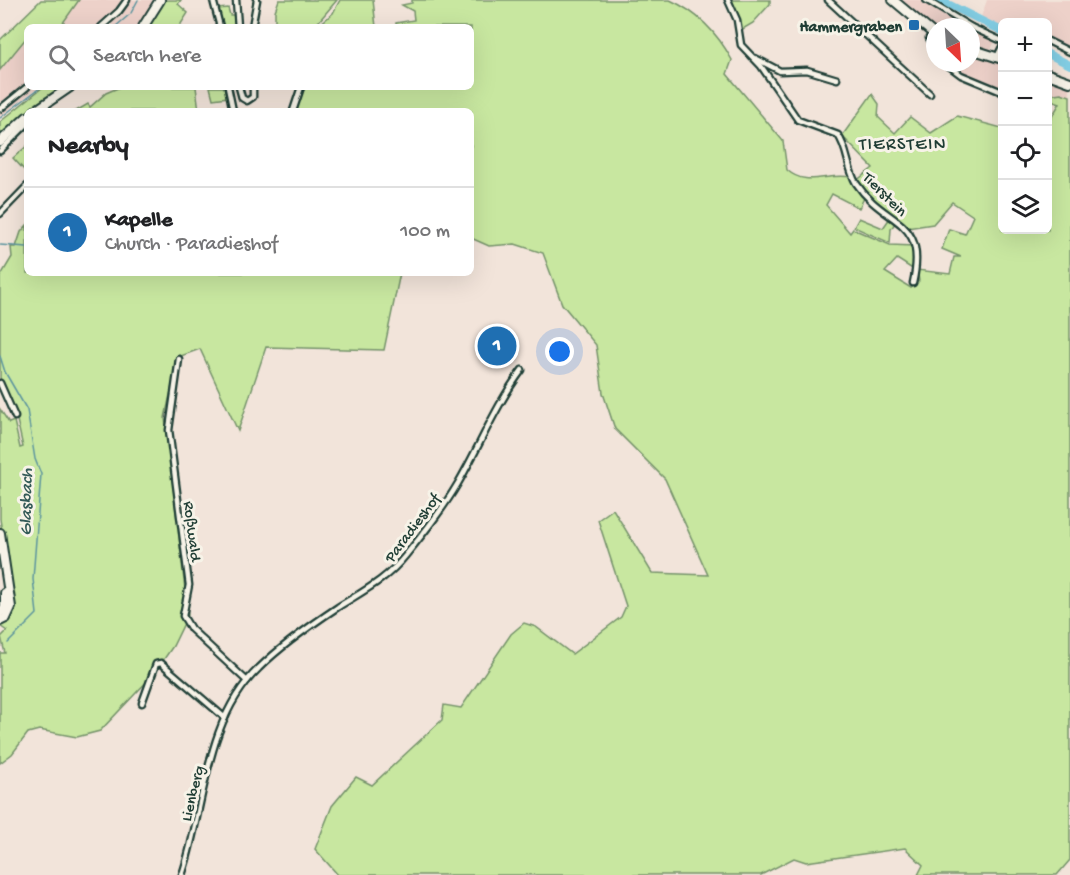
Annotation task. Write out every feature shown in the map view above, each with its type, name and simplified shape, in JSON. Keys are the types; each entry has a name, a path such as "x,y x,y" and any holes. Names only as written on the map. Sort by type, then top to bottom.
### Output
{"main road":[{"path":"145,24 160,0"},
{"path":"893,0 926,27"},
{"path":"980,52 998,57"},
{"path":"1052,76 1070,82"},
{"path":"39,108 65,90"},
{"path":"0,142 24,120"},
{"path":"0,533 11,607 6,618 0,621"},
{"path":"0,561 5,597 5,607 0,613"}],"street":[{"path":"104,24 119,11 127,0"},
{"path":"213,0 219,24"},
{"path":"236,0 238,24"},
{"path":"253,24 257,0"},
{"name":"Tierstein","path":"728,0 737,20 741,45 753,57 798,120 838,135 852,176 860,187 913,238 918,251 913,283"},
{"path":"828,0 930,94"},
{"path":"926,0 956,18"},
{"path":"980,31 998,39"},
{"path":"1052,43 1070,52"},
{"path":"753,57 773,65 780,71 807,70 837,79"},
{"path":"957,72 998,90"},
{"path":"0,109 24,89"},
{"path":"229,90 232,108"},
{"path":"240,90 242,98 247,101 254,97 253,90"},
{"path":"294,108 301,90"},
{"path":"44,108 50,100"},
{"path":"0,151 24,127"},
{"path":"0,214 24,189"},
{"name":"Roßwald","path":"179,359 169,430 189,585 183,616 191,629 247,681"},
{"name":"Paradieshof","path":"247,681 272,656 319,620 389,576 458,484 503,395 522,370"},
{"path":"1,387 15,417"},
{"path":"142,704 152,670 156,664 161,663 225,718"},
{"name":"Lienberg","path":"182,875 214,750 225,718 247,681"}],"shaded area":[{"path":"79,0 158,0 141,24 62,24"},
{"path":"896,0 922,0 953,18 926,18 926,25"},
{"path":"987,0 1070,0 1070,56 1052,47 1052,18 998,18 998,26 981,17"},
{"path":"980,33 995,41 990,52 980,49"},
{"path":"24,41 24,90 35,90 0,118 0,70"},
{"path":"980,55 998,62 998,89 959,72 980,72"},
{"path":"1052,79 1070,86 1070,96 1052,95"}],"green space":[{"path":"41,0 79,0 62,24 24,24 24,41 0,70 0,40"},
{"path":"164,0 181,0 178,4 188,13 181,24 149,24"},
{"path":"279,0 337,0 317,24 275,24 275,11"},
{"path":"340,0 373,0 376,24 320,24 333,13"},
{"path":"412,0 670,0 680,5 698,17 726,50 732,60 727,74 783,141 787,170 802,178 810,179 851,177 865,196 859,208 832,194 826,205 850,233 853,229 890,245 914,246 914,270 897,259 885,272 911,288 919,281 917,270 950,274 954,257 961,257 942,249 949,229 965,234 973,216 952,202 933,224 907,228 866,194 856,181 873,168 842,136 872,94 879,104 878,117 895,133 910,117 931,133 957,116 998,127 998,234 1052,234 1052,116 1060,103 1052,100 1052,94 1061,93 1070,96 1070,860 1057,875 918,875 923,865 905,848 806,862 794,858 761,875 338,875 315,849 332,806 356,777 372,785 442,720 444,705 461,708 511,634 524,623 536,627 572,654 621,617 626,606 598,520 613,509 652,573 708,575 665,479 615,429 603,393 596,345 562,304 543,253 515,244 489,246 474,239 474,108 295,108 304,90 474,90 474,24 396,24 414,20 413,11 402,5 412,3"},
{"path":"729,0 770,0 770,4 753,23 741,30 735,8"},
{"path":"228,8 230,15 235,15 236,24 222,24 218,9"},
{"path":"39,90 59,90 32,108 24,108 24,114 0,137 0,122"},
{"path":"113,90 196,90 199,108 81,108 88,104 90,107"},
{"path":"211,90 227,90 228,97 213,99"},
{"path":"24,149 24,170 13,158"},
{"path":"859,218 883,228 890,218 895,223 891,229 890,243 854,227"},
{"path":"24,228 24,276 399,276 384,350 266,347 238,431 200,349 178,357 165,418 188,615 173,646 153,675 100,731 77,737 39,730 28,733 12,754 0,763 0,653 5,653 1,637 7,631 0,626 11,618 14,608 0,519 0,409 9,423 14,421 20,448 23,447 15,411 0,378 0,277 12,257 11,247 16,247"}],"waterway":[{"name":"Glasbach","path":"131,13 138,0"},
{"path":"940,0 998,29"},
{"name":"Glasbach","path":"118,24 129,15"},
{"path":"1052,56 1070,65"},
{"name":"Glasbach","path":"0,118 37,90"},
{"path":"0,245 24,247"},
{"name":"Glasbach","path":"0,356 5,372 27,410 35,459 41,474 33,579 37,614 8,643"}],"place":[{"name":"Hammergraben","path":"914,25"},
{"name":"Kapelle","path":"497,346"}],"district":[{"name":"TIERSTEIN","path":"903,143"}]}
